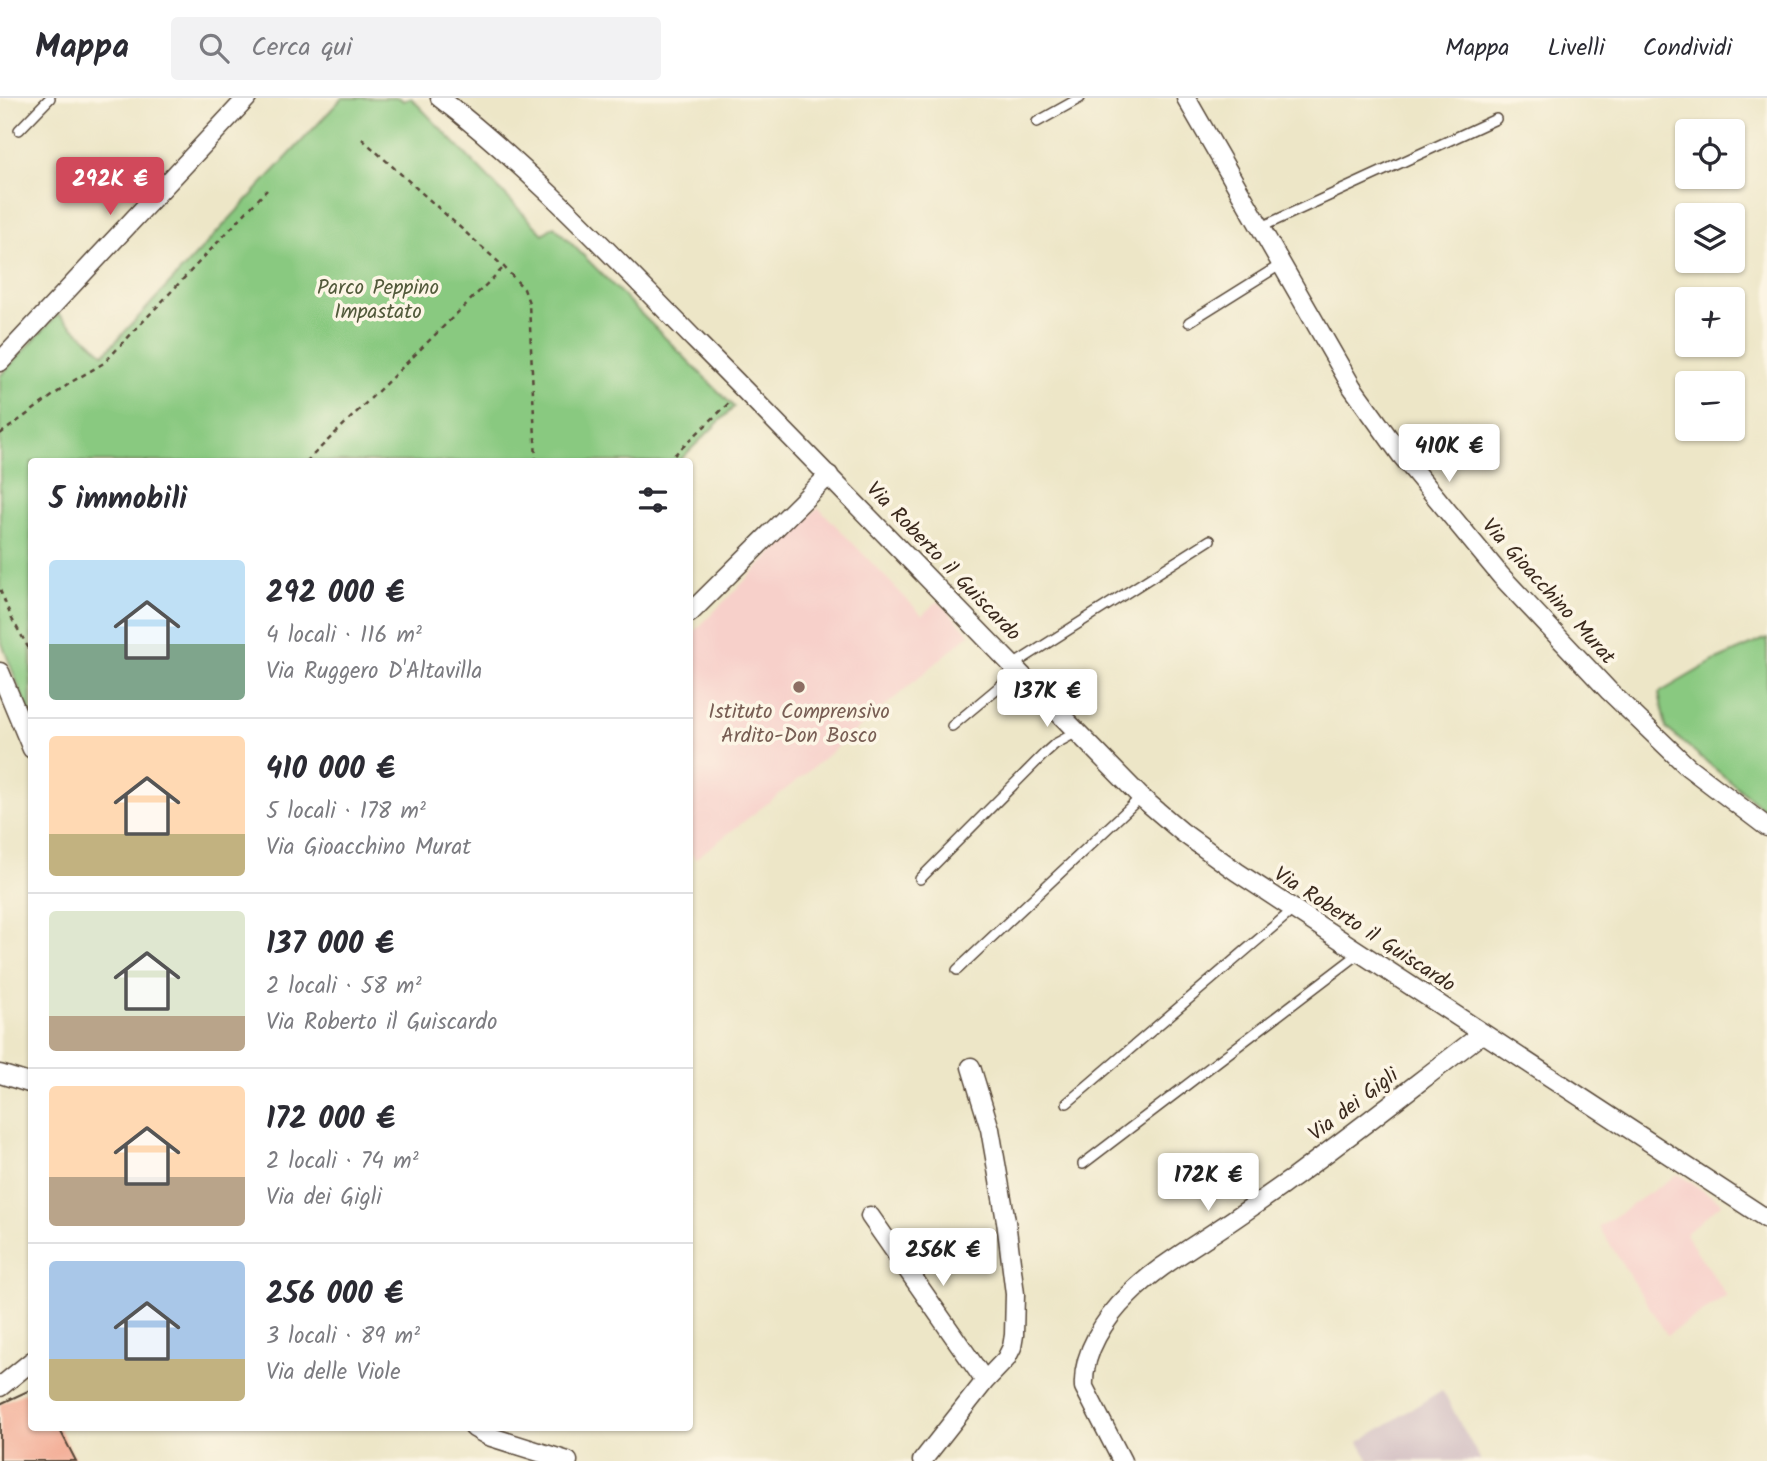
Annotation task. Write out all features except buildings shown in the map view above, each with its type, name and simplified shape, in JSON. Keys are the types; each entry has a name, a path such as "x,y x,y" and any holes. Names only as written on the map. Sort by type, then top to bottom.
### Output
{"street":[{"path":"0,362 247,98"},
{"name":"Via Roberto il Guiscardo","path":"440,98 481,130 568,212 829,475 1141,797 1203,848 1767,1219"},
{"name":"Via Gioacchino Murat","path":"1186,98 1259,229 1360,398 1401,455 1501,576 1609,691 1688,766 1767,827"},
{"path":"693,610 829,475"},
{"path":"0,672 6,706 28,742"},
{"name":"Via dei Gigli","path":"1122,1461 1090,1401 1084,1378 1095,1339 1109,1317 1160,1266 1294,1177 1483,1033"},
{"path":"922,1461 985,1381 1006,1360 1012,1347 1014,1293 990,1129 971,1067"},
{"path":"0,1074 28,1083"},
{"path":"870,1216 985,1381"},
{"path":"0,1387 28,1365"},
{"path":"479,1431 568,1461"}],"lane":[{"path":"19,130 50,98"},
{"path":"1037,122 1080,98"},
{"path":"1259,229 1496,119"},
{"path":"1189,322 1280,265"},
{"path":"952,726 1015,668 1210,540"},
{"path":"920,879 1045,753 1077,732"},
{"path":"957,970 1141,797"},
{"path":"1067,1103 1294,909"},
{"path":"1083,1164 1360,953"}],"path":[{"path":"362,139 524,289 529,303 536,458"},
{"path":"0,434 73,381 104,363 267,190"},
{"path":"310,458 503,267"},
{"path":"671,458 730,402"},
{"path":"0,590 28,647"}],"shaded area":[{"name":"Istituto Comprensivo Ardito-Don Bosco","path":"818,507 922,615 938,601 970,634 803,776 695,859 693,633"},
{"path":"1678,1174 1722,1203 1685,1234 1727,1296 1667,1335 1599,1227"},
{"path":"1442,1390 1481,1461 1370,1461 1359,1442"}],"green space":[{"name":"Parco Peppino Impastato","path":"342,98 400,98 403,101 411,98 543,234 554,226 734,407 682,458 28,458 28,711 0,638 0,376 58,314 104,354"},
{"path":"1767,638 1767,812 1666,728 1659,693 1714,661"}],"place":[{"name":"Istituto Comprensivo Ardito-Don Bosco","path":"799,687"}]}
